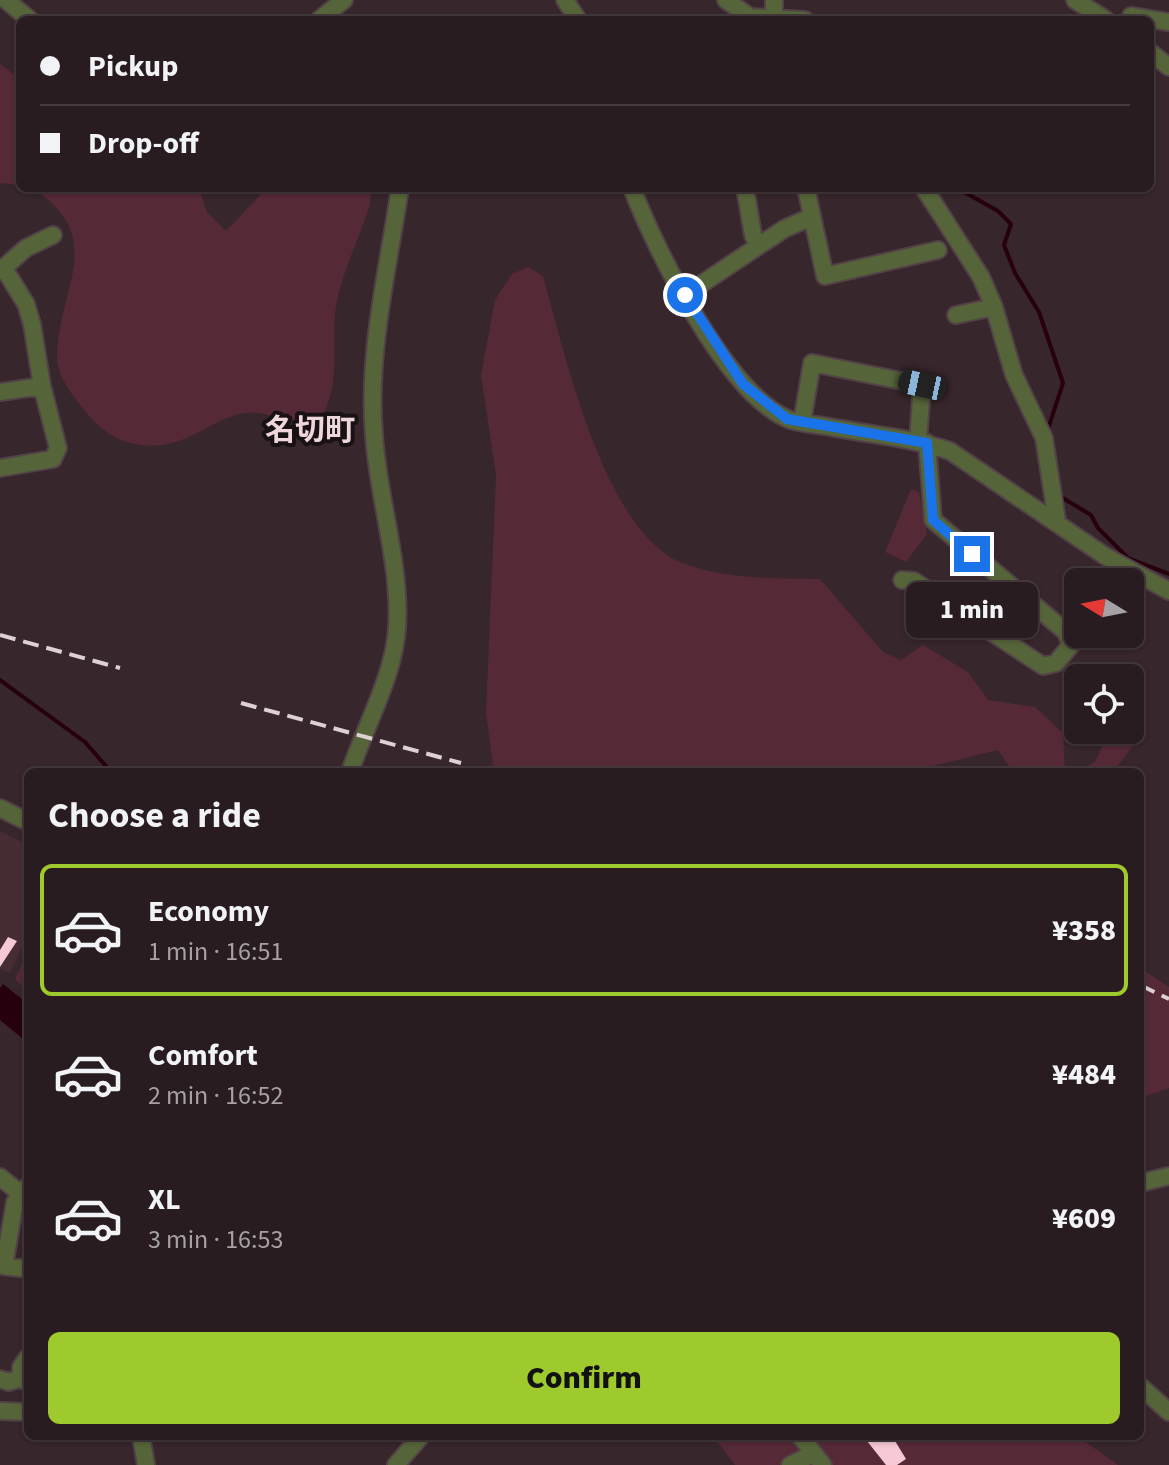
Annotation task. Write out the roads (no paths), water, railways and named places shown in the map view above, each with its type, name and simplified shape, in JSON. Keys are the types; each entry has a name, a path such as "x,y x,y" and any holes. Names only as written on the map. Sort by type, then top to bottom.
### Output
{"street":[{"path":"6,0 25,16"},
{"path":"324,16 344,0"},
{"path":"726,0 749,16"},
{"path":"1075,0 1100,16"},
{"path":"753,16 774,8 795,16"},
{"path":"351,768 382,684 397,628 389,529 372,408 383,290 399,192"},
{"path":"634,192 649,231 685,295 743,384 787,419 922,442 950,451 1105,556 1169,591"},
{"path":"746,192 753,235 758,245"},
{"path":"807,192 825,276 938,250"},
{"path":"927,192 981,277 994,307 1014,375 1044,438 1057,521"},
{"path":"685,295 724,272 758,245 811,217"},
{"path":"0,468 53,459 58,448 26,304 2,270 26,248 53,235"},
{"path":"956,315 994,307"},
{"path":"802,422 812,363 922,385 922,442 933,520 1066,632 1071,645 1056,663 1043,666 914,581 902,580"},
{"path":"0,392 42,386"},
{"path":"0,808 24,820"},
{"path":"1144,1182 1169,1176"},
{"path":"0,1177 24,1189"},
{"path":"24,1191 15,1202 2,1265 24,1268"},
{"path":"0,1379 9,1382 24,1380"},
{"path":"1144,1390 1169,1412"},
{"path":"0,1411 24,1412"},
{"path":"142,1440 146,1465"},
{"path":"396,1465 418,1440"},
{"path":"790,1465 818,1459 803,1440"}],"waterway":[{"path":"964,192 998,211 1011,224 1004,245 1015,273 1039,312 1063,383 1047,432"},
{"path":"1058,495 1091,515 1098,528 1128,558 1169,574"},
{"path":"0,680 85,742 108,768"}],"railway":[{"path":"0,635 120,668"},
{"path":"241,703 461,763"},
{"path":"1144,987 1169,999"}],"district":[{"name":"名切町","path":"310,430"}]}
